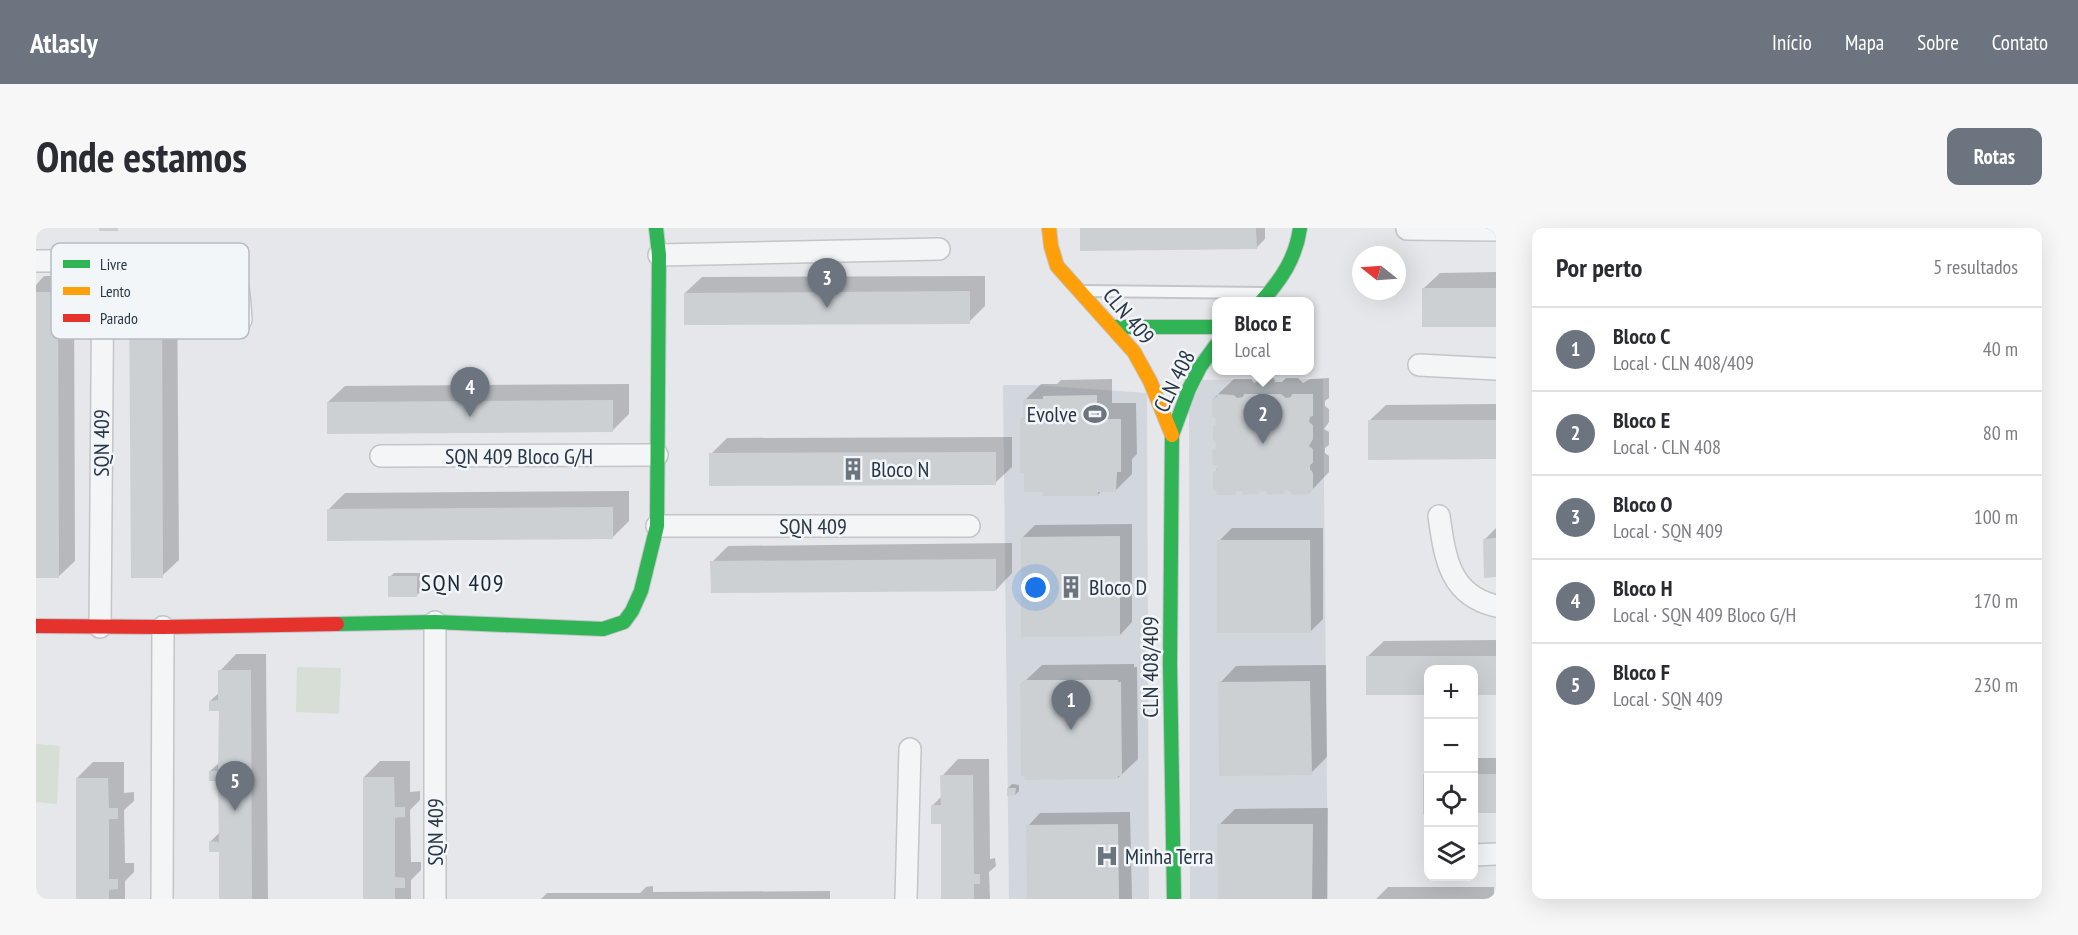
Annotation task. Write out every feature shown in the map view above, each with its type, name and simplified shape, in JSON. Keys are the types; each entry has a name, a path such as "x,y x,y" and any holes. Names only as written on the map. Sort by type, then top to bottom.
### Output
{"street":[{"path":"36,626 163,627 435,622 603,629 624,622 641,591 657,526 659,255 656,228"},
{"name":"CLN 409","path":"1049,228 1057,266 1134,352 1150,381 1172,435"},
{"path":"1265,297 1284,275 1296,251 1300,228"},
{"path":"1407,230 1496,230"},
{"path":"659,255 939,249"},
{"path":"36,261 51,261"},
{"path":"1113,327 1212,327"},
{"name":"SQN 409","path":"100,627 102,339"},
{"name":"CLN 408","path":"1172,435 1189,389 1200,367 1212,350"},
{"path":"1419,365 1496,369"},
{"name":"CLN 408/409","path":"1172,435 1170,664 1174,899"},
{"name":"SQN 409 Bloco G/H","path":"381,456 657,455"},
{"path":"1439,516 1445,552 1456,581 1478,601 1496,606"},
{"name":"SQN 409","path":"657,526 969,526"},
{"name":"SQN 409","path":"435,622 435,899"},
{"path":"162,899 163,627"},
{"path":"906,899 910,749"},
{"path":"1478,855 1496,854"}],"lane":[{"path":"1080,291 1265,297"}],"shaded area":[{"path":"1323,379 1328,899 1190,899 1189,411 1202,380"},
{"path":"1003,385 1147,393 1149,899 1009,899"},
{"path":"297,667 341,668 339,714 296,712"},
{"path":"36,744 60,746 57,804 36,802"}],"building":[{"path":"99,228 118,228 118,231 99,231"},
{"path":"1080,228 1256,228 1257,249 1080,251"},
{"path":"1422,288 1496,288 1496,327 1422,327"},
{"path":"970,291 970,324 684,325 684,293"},
{"path":"36,292 51,292 51,339 58,339 59,578 36,578"},
{"path":"129,339 162,339 163,578 131,578"},
{"path":"1216,394 1234,395 1237,398 1243,397 1244,394 1258,394 1259,397 1264,398 1268,394 1281,394 1286,398 1291,397 1292,394 1313,394 1313,416 1310,417 1309,422 1313,425 1313,439 1309,446 1313,449 1313,463 1310,469 1313,473 1313,490 1309,494 1292,495 1286,490 1283,494 1268,495 1266,491 1261,491 1258,494 1244,495 1241,491 1237,491 1235,495 1217,495 1216,491 1213,491 1213,473 1217,466 1212,464 1213,449 1216,443 1213,439 1213,426 1216,419 1212,416 1212,398 1217,397"},
{"path":"1097,395 1097,419 1121,419 1121,472 1117,472 1116,492 1098,492 1098,496 1043,496 1043,492 1024,492 1024,473 1020,473 1020,418 1023,419 1023,399 1043,399 1043,396"},
{"path":"613,400 613,432 327,434 327,402"},
{"path":"1368,420 1496,420 1496,459 1368,460"},
{"name":"Bloco N","path":"996,452 996,485 709,486 709,453"},
{"path":"613,507 613,539 327,541 327,509"},
{"name":"Bloco D","path":"1120,536 1120,636 1021,637 1021,537"},
{"path":"1496,538 1496,577 1484,578 1483,539"},
{"path":"1217,540 1310,540 1311,633 1217,633"},
{"path":"996,559 996,591 711,593 710,561"},
{"path":"388,576 417,576 417,597 388,597"},
{"path":"1366,656 1496,656 1496,695 1478,695 1478,665 1424,665 1424,695 1366,695"},
{"path":"218,670 251,670 252,899 219,899 219,852 209,852 209,841 219,842 218,781 209,781 209,771 218,771 219,711 209,711 209,701 218,700"},
{"path":"1024,680 1118,680 1121,682 1122,776 1118,776 1118,779 1025,780 1024,776 1021,776 1020,683 1024,683"},
{"path":"1310,681 1312,775 1219,776 1218,682"},
{"path":"1423,774 1424,774 1424,814"},
{"path":"1478,774 1496,774 1496,813 1478,813"},
{"path":"940,775 973,775 974,874 980,874 980,884 974,884 974,899 941,899 941,824 931,824 931,805 941,805"},
{"path":"363,777 394,777 395,807 405,807 405,817 395,818 395,877 405,878 405,888 395,888 395,899 363,899"},
{"path":"76,778 108,778 109,808 118,808 118,819 109,819 109,879 118,879 118,889 109,890 109,899 76,899"},
{"path":"1007,788 1016,788 1015,796 1007,796"},
{"path":"1118,824 1119,899 1027,899 1026,825"},
{"path":"1217,824 1313,824 1312,899 1218,899"}],"traffic: fast":[{"path":"337,624 435,622 603,629 624,622 641,591 657,526 659,255 656,228"},
{"path":"1265,297 1291,259 1300,228"},
{"path":"1113,327 1212,327"},
{"path":"1174,899 1170,664 1172,435 1189,389 1200,367 1212,350"}],"traffic: slow":[{"path":"1049,228 1057,266 1134,352 1150,381 1172,435"}],"traffic: jam":[{"path":"36,626 163,627 337,624"}],"place":[{"name":"Bloco O","path":"827,308"},
{"name":"Evolve","path":"1095,414"},
{"name":"Bloco H","path":"470,417"},
{"name":"Bloco E","path":"1263,444"},
{"name":"Bloco N","path":"853,469"},
{"name":"Bloco D","path":"1071,587"},
{"name":"Bloco C","path":"1071,730"},
{"name":"Bloco F","path":"235,811"},
{"name":"Minha Terra","path":"1107,856"}],"district":[{"name":"SQN 409","path":"463,583"}]}
